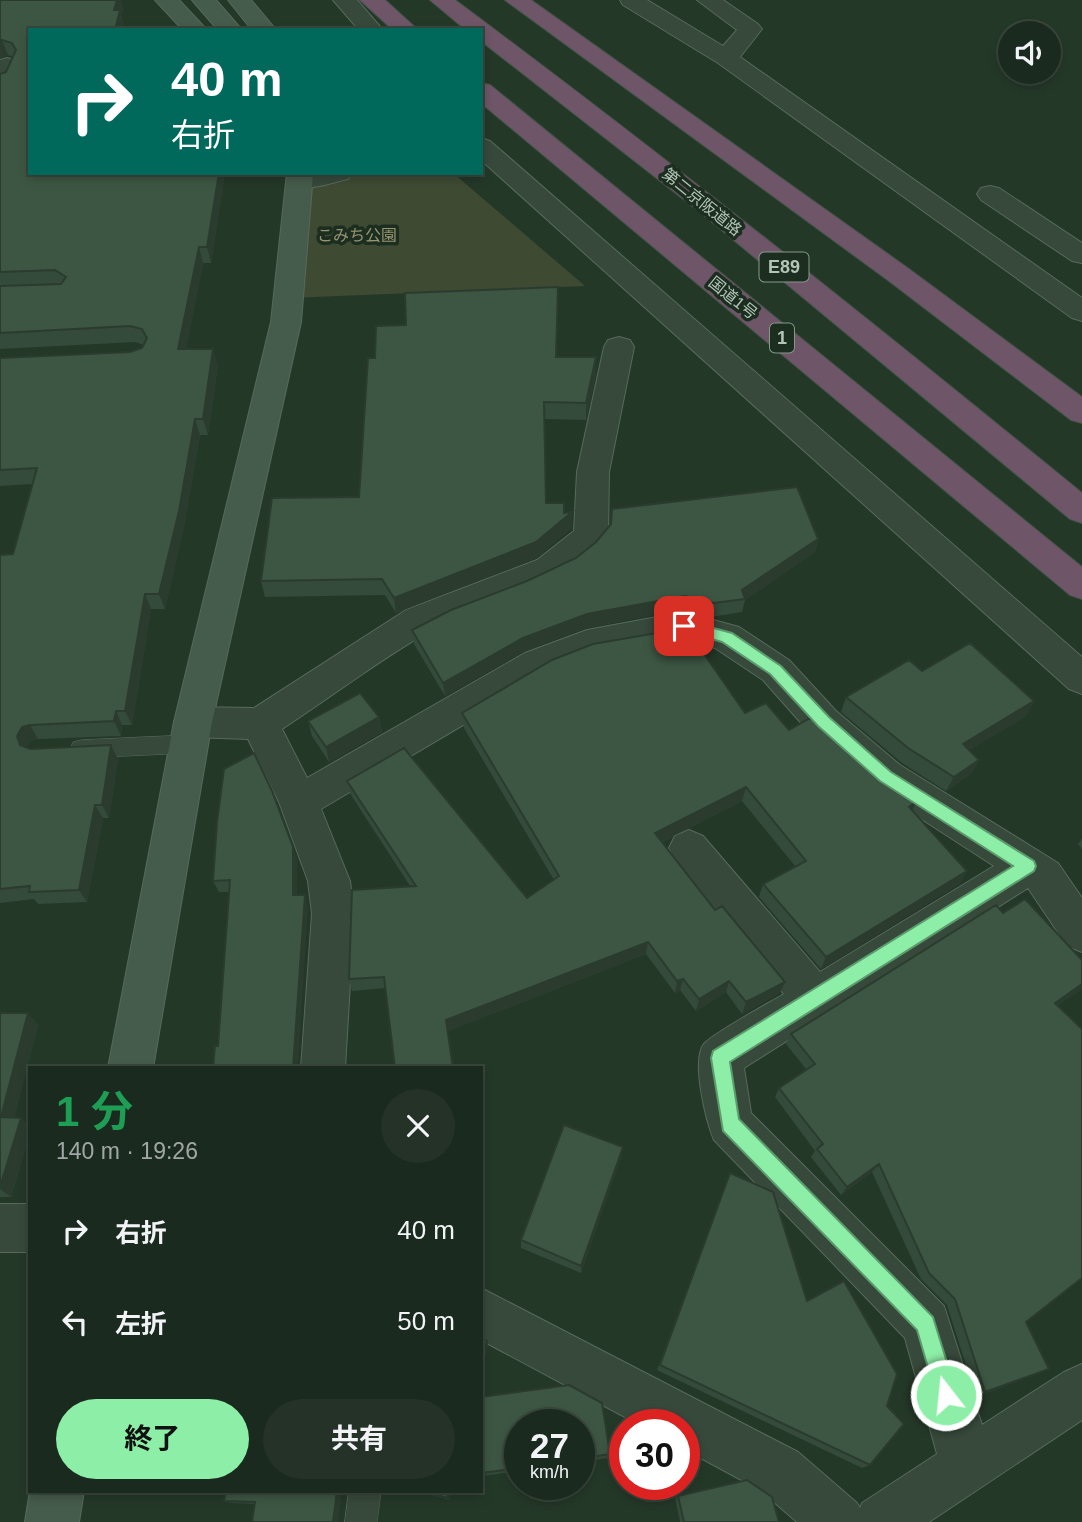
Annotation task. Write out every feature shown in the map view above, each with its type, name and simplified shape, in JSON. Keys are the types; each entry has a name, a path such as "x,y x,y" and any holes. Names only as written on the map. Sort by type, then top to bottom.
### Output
{"highway":[{"path":"371,0 405,28"},
{"name":"第二京阪道路","path":"441,0 478,28"},
{"path":"516,0 888,267 1082,413"},
{"path":"594,25 1082,393"},
{"name":"第二京阪道路","path":"483,31 557,86 832,305 1082,511"},
{"name":"国道1号","path":"483,92 1082,586"}],"street":[{"path":"166,0 194,28"},
{"path":"203,0 230,28"},
{"path":"239,0 263,28"},
{"path":"344,0 370,28"},
{"path":"631,0 726,58 1082,312"},
{"path":"708,0 750,29 726,58"},
{"path":"483,148 1082,679"},
{"path":"130,1066 191,733 286,322 301,177 320,175"},
{"path":"990,194 1082,256"},
{"path":"191,733 260,724 419,620 549,569 591,536 593,472 619,347"},
{"path":"299,802 538,663 587,644 684,626 726,637 776,670 823,722 886,776 1044,876 1082,933"},
{"path":"260,724 299,802 329,881 333,914 323,1066"},
{"path":"689,848 814,999"},
{"path":"967,1465 926,1324 730,1124 720,1058 1028,866"},
{"path":"0,1228 28,1228"},
{"path":"483,1314 779,1471 838,1522"},
{"path":"881,1522 1082,1390"},
{"path":"52,1522 57,1493"}],"lane":[{"path":"53,750 191,733"},
{"path":"361,1522 365,1493"}],"green space":[{"name":"こみち公園","path":"330,175 455,175 585,286 289,298 301,181"}],"building":[{"path":"0,0 117,0 114,10 120,10 116,28 28,28 28,175 219,175 207,247 199,247 178,349 213,349 203,419 195,419 179,511 159,594 145,594 125,711 116,711 114,721 30,725 22,727 17,736 20,745 30,749 111,745 102,805 95,805 79,890 29,892 30,886 0,889 0,555 13,554 37,468 0,470 0,358 130,352 142,348 147,338 142,329 130,326 0,333 0,286 61,284 66,277 55,270 0,272 0,74 6,72 16,50 12,43 0,40"},
{"path":"558,287 556,357 596,357 586,403 544,402 546,503 564,503 564,513 572,512 536,542 394,598 382,579 261,581 272,498 359,497 368,358 375,358 376,326 406,325 405,293"},
{"path":"797,487 818,539 742,590 745,599 714,603 685,596 587,614 523,638 443,683 412,630 451,610 527,581 576,558 596,542 611,524 612,509"},
{"path":"686,628 745,713 766,703 789,730 810,718 876,775 917,801 909,807 967,871 826,957 763,884 806,861 746,787 655,833 715,910 722,906 785,982 746,1002 729,981 699,999 683,979 677,981 648,942 446,1020 453,1066 395,1066 384,977 349,979 352,890 416,886 347,781 404,748 527,898 559,876 462,713 552,660 593,644"},
{"path":"970,643 1034,701 963,744 979,760 954,777 908,748 846,697 909,660 922,671"},
{"path":"360,693 379,717 326,747 308,721"},
{"path":"254,753 293,847 293,895 305,895 293,1066 213,1066 215,1046 218,1046 230,880 213,881 224,769"},
{"path":"1025,899 1082,960 1082,984 1055,1003 1082,1029 1082,1278 1026,1322 1049,1369 985,1392 955,1299 929,1273 879,1164 847,1187 817,1149 823,1144 779,1088 815,1064 791,1034 996,905 1003,913"},
{"path":"0,1013 28,1013 1,1117 21,1118 0,1187"},
{"path":"564,1125 623,1147 581,1266 521,1240"},
{"path":"730,1173 773,1192 807,1301 844,1281 897,1374 887,1406 904,1424 870,1465 660,1365"},
{"path":"483,1340 487,1341 483,1356"},
{"path":"569,1385 602,1403 609,1454 595,1456 595,1409 504,1409 504,1470 483,1473 483,1397"},
{"path":"747,1480 772,1497 779,1522 684,1522 679,1500 700,1500 700,1491"},
{"path":"226,1493 337,1493 333,1522 252,1522 255,1502 224,1501"},
{"path":"431,1493 448,1493 447,1498"}],"route":[{"path":"684,626 726,637 776,670 823,722 886,776 1028,866 720,1058 730,1124 926,1324 946,1395"}]}
